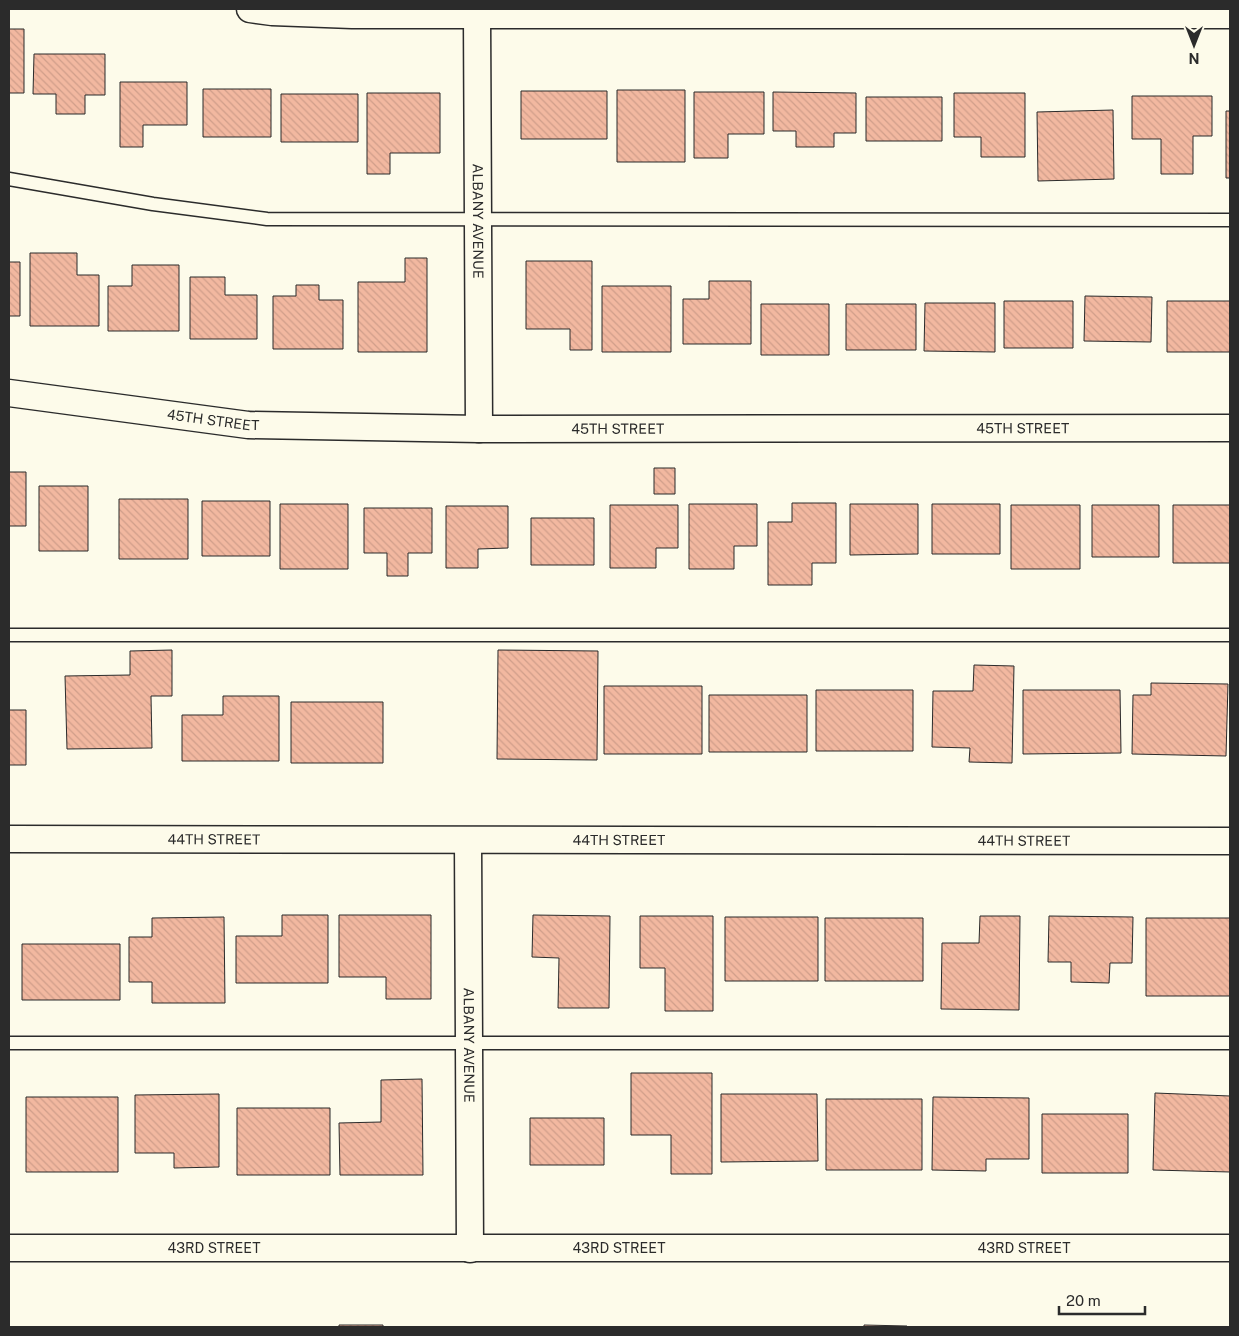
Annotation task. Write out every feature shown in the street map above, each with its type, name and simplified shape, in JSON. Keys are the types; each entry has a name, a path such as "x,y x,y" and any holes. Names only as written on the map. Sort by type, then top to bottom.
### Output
{"street":[{"path":"250,9 272,12 342,15 1230,16"},
{"name":"ALBANY AVENUE","path":"477,15 479,428"},
{"name":"45TH STREET","path":"9,393 248,425 479,428 1230,428"},
{"name":"44TH STREET","path":"9,839 1230,841"},
{"name":"ALBANY AVENUE","path":"468,841 470,1249"},
{"name":"43RD STREET","path":"9,1248 1230,1248"}],"lane":[{"path":"9,179 153,204 267,219 1230,220"},
{"path":"9,635 1230,635"},
{"path":"9,1043 1230,1043"}],"building":[{"path":"9,29 24,29 24,93 9,93"},
{"path":"34,54 105,54 105,95 85,95 85,114 56,114 56,94 33,94"},
{"path":"120,82 187,82 187,125 143,125 143,147 120,147"},
{"path":"203,89 271,89 271,137 203,137"},
{"path":"617,90 685,90 685,162 617,162"},
{"path":"521,91 607,91 607,139 521,139"},
{"path":"694,92 764,92 764,134 728,134 728,158 694,158"},
{"path":"773,92 856,93 856,133 834,133 834,147 796,147 796,131 773,131"},
{"path":"367,93 440,93 440,153 390,153 390,174 367,174"},
{"path":"954,93 1025,93 1025,157 981,157 981,137 954,137"},
{"path":"281,94 358,94 358,142 281,142"},
{"path":"1132,96 1212,96 1212,136 1193,136 1193,174 1161,174 1161,139 1132,139"},
{"path":"866,97 942,97 942,141 866,141"},
{"path":"1113,110 1114,179 1038,181 1037,112"},
{"path":"1226,111 1230,111 1230,178 1226,178"},
{"path":"30,253 77,253 77,275 99,275 99,326 30,326"},
{"path":"405,258 427,258 427,352 358,352 358,282 405,282"},
{"path":"526,261 592,261 592,350 570,350 570,329 526,329"},
{"path":"9,262 20,262 20,316 9,316"},
{"path":"132,265 179,265 179,331 108,331 108,286 132,286"},
{"path":"190,277 225,277 225,295 257,295 257,339 190,339"},
{"path":"709,281 751,281 751,344 683,344 683,299 709,299"},
{"path":"296,285 319,285 319,300 343,300 343,349 273,349 273,296 296,296"},
{"path":"602,286 671,286 671,352 602,352"},
{"path":"1085,296 1152,297 1151,342 1084,341"},
{"path":"1004,301 1073,301 1073,348 1004,348"},
{"path":"1167,301 1230,301 1230,352 1167,352"},
{"path":"925,303 995,303 995,352 924,351"},
{"path":"761,304 829,304 829,355 761,355"},
{"path":"846,304 916,304 916,350 846,350"},
{"path":"654,468 675,468 675,494 654,494"},
{"path":"9,472 26,472 26,526 9,526"},
{"path":"39,486 88,486 88,551 39,551"},
{"path":"119,499 188,499 188,559 119,559"},
{"path":"202,501 270,501 270,556 202,556"},
{"path":"792,503 836,503 836,563 812,563 812,585 768,585 768,522 792,522"},
{"path":"280,504 348,504 348,569 280,569"},
{"path":"689,504 757,504 757,546 734,546 734,569 689,569"},
{"path":"850,504 918,504 918,554 850,555"},
{"path":"932,504 1000,504 1000,554 932,554"},
{"path":"610,505 678,505 678,548 656,548 656,568 610,568"},
{"path":"1011,505 1080,505 1080,569 1011,569"},
{"path":"1092,505 1159,505 1159,557 1092,557"},
{"path":"1173,505 1230,505 1230,563 1173,563"},
{"path":"446,506 508,506 508,548 478,549 478,568 446,568"},
{"path":"364,508 432,508 432,553 408,553 408,576 387,576 387,553 364,553"},
{"path":"531,518 594,518 594,565 531,565"},
{"path":"172,650 172,696 151,696 152,748 67,749 65,676 130,675 130,651"},
{"path":"498,650 598,651 597,760 497,759"},
{"path":"974,665 1014,666 1012,763 969,762 970,748 932,747 933,691 973,691"},
{"path":"1151,683 1228,684 1226,756 1132,754 1133,695 1151,695"},
{"path":"604,686 702,686 702,754 604,754"},
{"path":"816,690 913,690 913,751 816,751"},
{"path":"1023,690 1120,690 1121,753 1023,754"},
{"path":"709,695 807,695 807,752 709,752"},
{"path":"223,696 279,696 279,761 182,761 182,715 223,715"},
{"path":"291,702 383,702 383,763 291,763"},
{"path":"9,710 26,710 26,765 9,765"},
{"path":"282,915 328,915 328,983 236,983 236,936 282,936"},
{"path":"339,915 431,915 431,999 386,999 386,977 339,977"},
{"path":"533,915 610,916 609,1008 558,1008 559,958 532,957"},
{"path":"640,916 713,916 713,1011 665,1011 665,968 640,968"},
{"path":"980,916 1020,916 1019,1010 941,1009 942,943 979,943"},
{"path":"1049,916 1133,917 1132,963 1110,963 1109,983 1071,982 1071,962 1048,962"},
{"path":"224,917 225,1003 152,1003 152,982 129,982 129,937 152,937 152,918"},
{"path":"725,917 818,917 818,981 725,981"},
{"path":"825,918 923,918 923,981 825,981"},
{"path":"1146,918 1230,918 1230,996 1146,996"},
{"path":"22,944 120,944 120,1000 22,1000"},
{"path":"631,1073 712,1073 712,1174 671,1174 671,1135 631,1135"},
{"path":"422,1079 423,1175 340,1175 339,1123 381,1122 381,1080"},
{"path":"1155,1093 1230,1096 1230,1172 1153,1170"},
{"path":"219,1094 219,1167 174,1168 174,1153 135,1153 135,1095"},
{"path":"721,1094 817,1094 818,1161 721,1162"},
{"path":"26,1097 118,1097 118,1172 26,1172"},
{"path":"933,1097 1029,1098 1029,1159 986,1159 986,1171 932,1170"},
{"path":"826,1099 922,1099 922,1170 826,1170"},
{"path":"237,1108 330,1108 330,1175 237,1175"},
{"path":"1042,1114 1128,1114 1128,1173 1042,1173"},
{"path":"530,1118 604,1118 604,1165 530,1165"},
{"path":"339,1325 383,1325 383,1327 339,1327"},
{"path":"864,1325 907,1326 907,1327 864,1327"}]}
